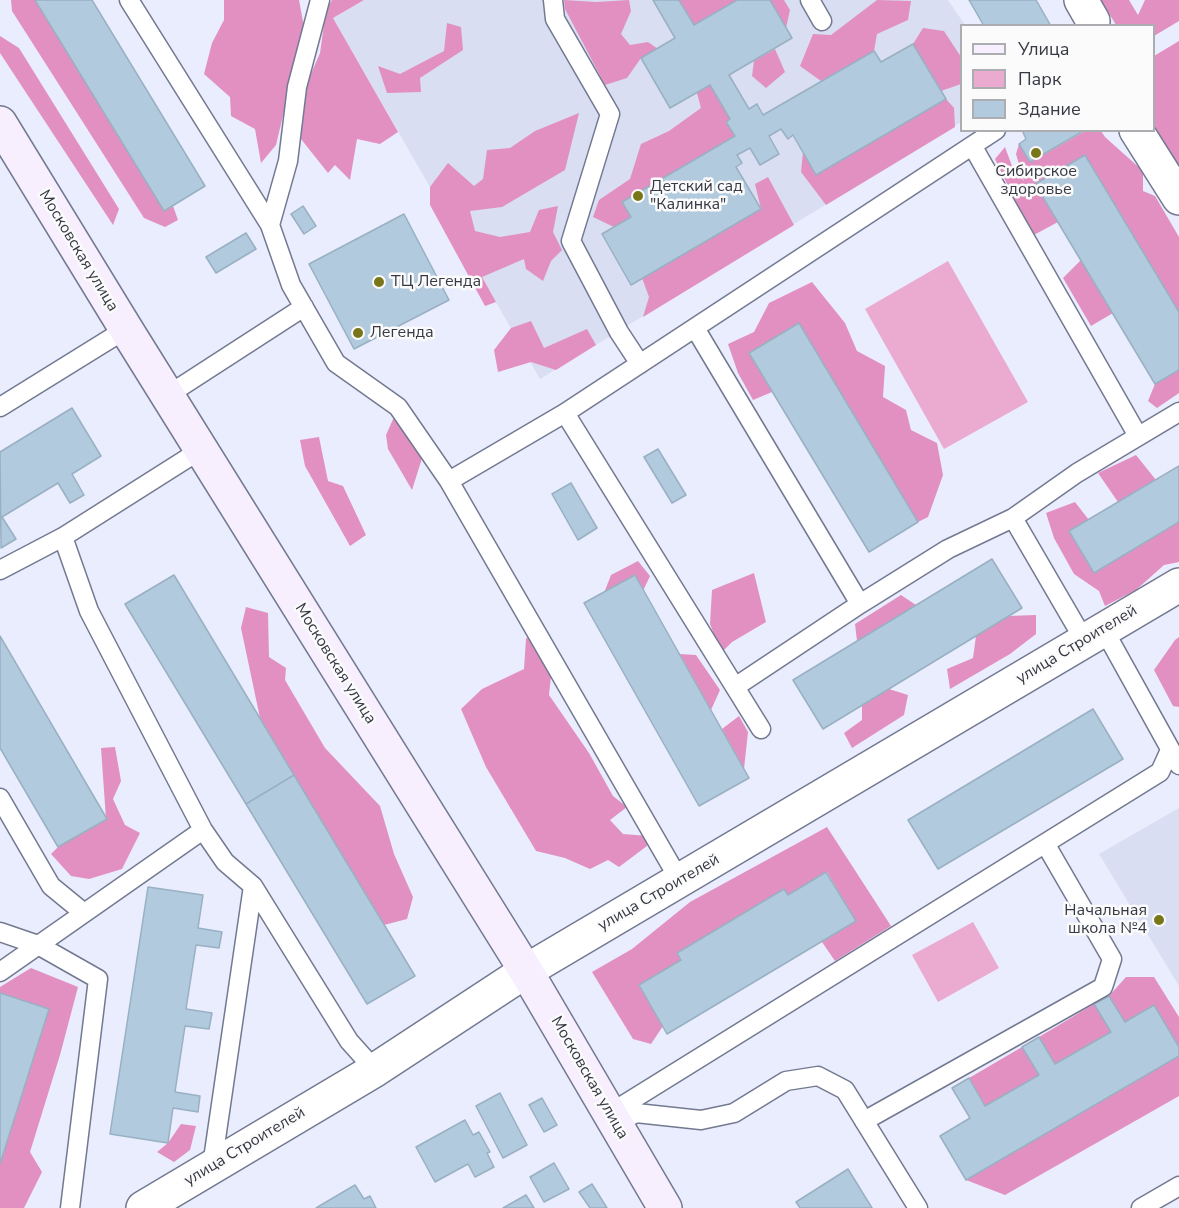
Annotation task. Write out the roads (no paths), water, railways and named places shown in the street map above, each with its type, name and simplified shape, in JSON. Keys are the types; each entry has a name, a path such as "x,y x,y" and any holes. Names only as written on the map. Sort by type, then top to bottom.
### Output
{"street":[{"path":"1081,0 1093,21 1092,24"},
{"name":"Московская улица","path":"0,123 526,971 665,1208"},
{"path":"1137,132 1179,198"},
{"name":"улица Строителей","path":"143,1208 375,1070 526,971 1179,585"}],"lane":[{"path":"129,0 270,225 291,285 336,363 398,407 449,481 680,881"},
{"path":"270,225 288,161 297,87 321,0"},
{"path":"553,0 555,19 610,114 571,241 619,332 639,364"},
{"path":"810,0 822,21"},
{"path":"449,481 565,413 974,147 993,132"},
{"path":"974,147 1138,436"},
{"path":"168,395 304,307"},
{"path":"695,328 860,604"},
{"path":"0,407 126,329"},
{"path":"735,687 948,549 1013,518 1077,473 1179,412"},
{"path":"565,413 761,729"},
{"path":"0,570 63,537 202,449"},
{"path":"612,1119 1160,772 1175,757 1094,634 1013,518"},
{"path":"63,537 88,611 204,830 225,862 253,886 349,1041 375,1070"},
{"path":"0,798 51,886 84,913"},
{"path":"0,972 204,830"},
{"path":"864,1121 1103,987 1112,958 1046,845"},
{"path":"212,1166 253,886"},
{"path":"0,932 38,945 99,979 70,1208"},
{"path":"612,1119 636,1113 702,1120 734,1113 786,1082 818,1076 845,1090 918,1208"},
{"path":"1141,1208 1179,1186"}],"place":[{"name":"Сибирское здоровье","path":"1036,153"},
{"name":"Детский сад \"Калинка\"","path":"638,196"},
{"name":"ТЦ Легенда","path":"379,282"},
{"name":"Легенда","path":"358,333"},
{"name":"Начальная школа №4","path":"1159,920"}]}
